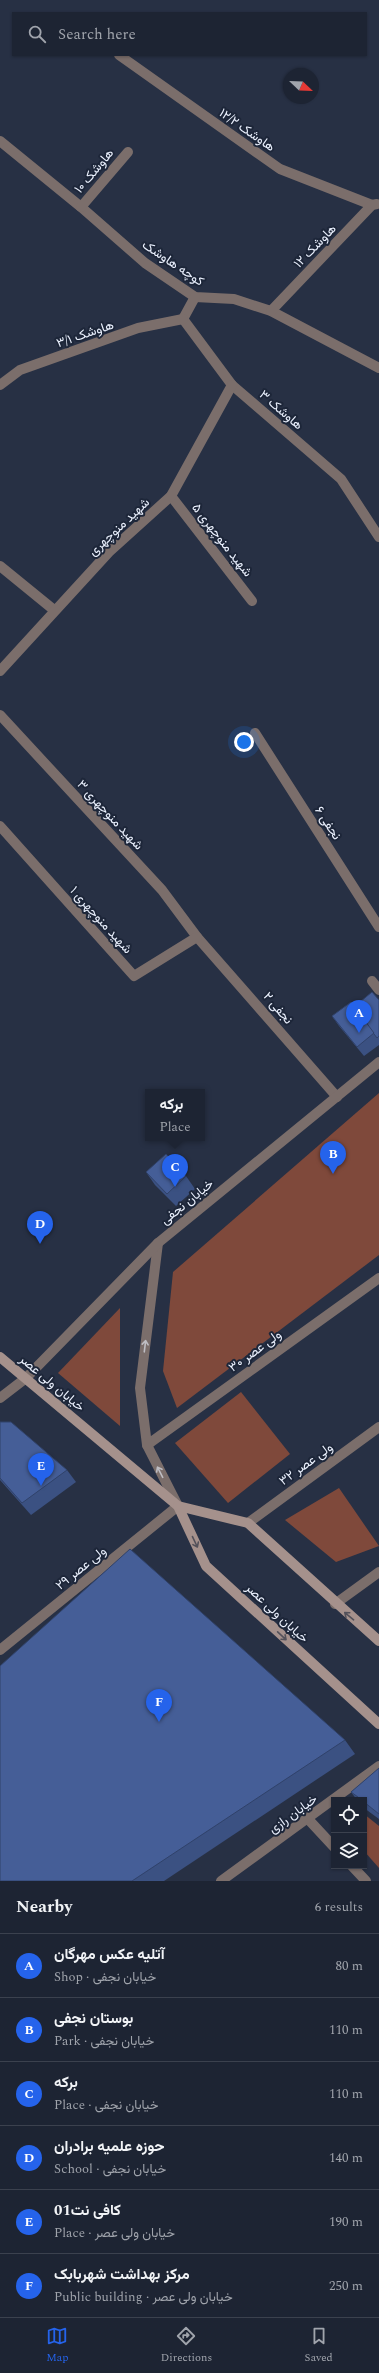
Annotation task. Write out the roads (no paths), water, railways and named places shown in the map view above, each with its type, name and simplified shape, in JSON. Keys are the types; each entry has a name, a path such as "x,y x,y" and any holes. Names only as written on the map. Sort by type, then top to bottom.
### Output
{"main road":[{"name":"خیابان ولی عصر","path":"0,1357 178,1506 206,1566 379,1724"},
{"name":"خیابان ولی عصر","path":"178,1506 248,1523 335,1604 379,1641"}],"street":[{"name":"هاوشک ۱۲/۲","path":"120,56 280,169 376,204"},
{"name":"کوچه هاوشک","path":"0,142 81,207 146,263 195,297 234,299 271,311 379,368"},
{"name":"هاوشک ۱۰","path":"81,207 128,152"},
{"name":"هاوشک ۱۲","path":"271,311 376,204"},
{"path":"183,319 195,297"},
{"name":"هاوشک ۳","path":"183,319 232,385 341,479 379,538"},
{"name":"هاوشک ۳/۱","path":"0,385 20,370 138,328 183,319"},
{"name":"شهید منوچهری","path":"0,671 54,610 109,552 171,496 232,385"},
{"name":"شهید منوچهری ۵","path":"171,496 252,601"},
{"path":"0,566 54,610"},
{"name":"شهید منوچهری ۳","path":"0,715 162,890 197,937"},
{"name":"نجفی ۶","path":"255,734 379,927"},
{"name":"شهید منوچهری ۱","path":"0,826 134,976 197,937"},
{"name":"نجفی ۲","path":"197,937 337,1097"},
{"path":"372,981 379,990"},
{"name":"خیابان نجفی","path":"0,1398 26,1378 158,1243 379,1062"},
{"path":"158,1243 140,1388 147,1445 178,1506"},
{"name":"ولی عصر ۳۰","path":"147,1445 379,1278"},
{"name":"ولی عصر ۳۲","path":"248,1523 379,1427"},
{"name":"ولی عصر ۲۹","path":"0,1650 178,1506"},
{"path":"335,1604 379,1572"},
{"name":"خیابان رازی","path":"221,1881 379,1766"},
{"path":"308,1819 331,1844"},
{"path":"355,1869 366,1881"}],"place":[{"name":"آتلیه عکس مهرگان","path":"359,1033"},
{"name":"بوستان نجفی","path":"333,1174"},
{"name":"برکه","path":"175,1187"},
{"name":"حوزه علمیه برادران","path":"40,1244"},
{"name":"کافی نت01","path":"41,1486"},
{"name":"مرکز بهداشت شهربابک","path":"159,1722"}]}
